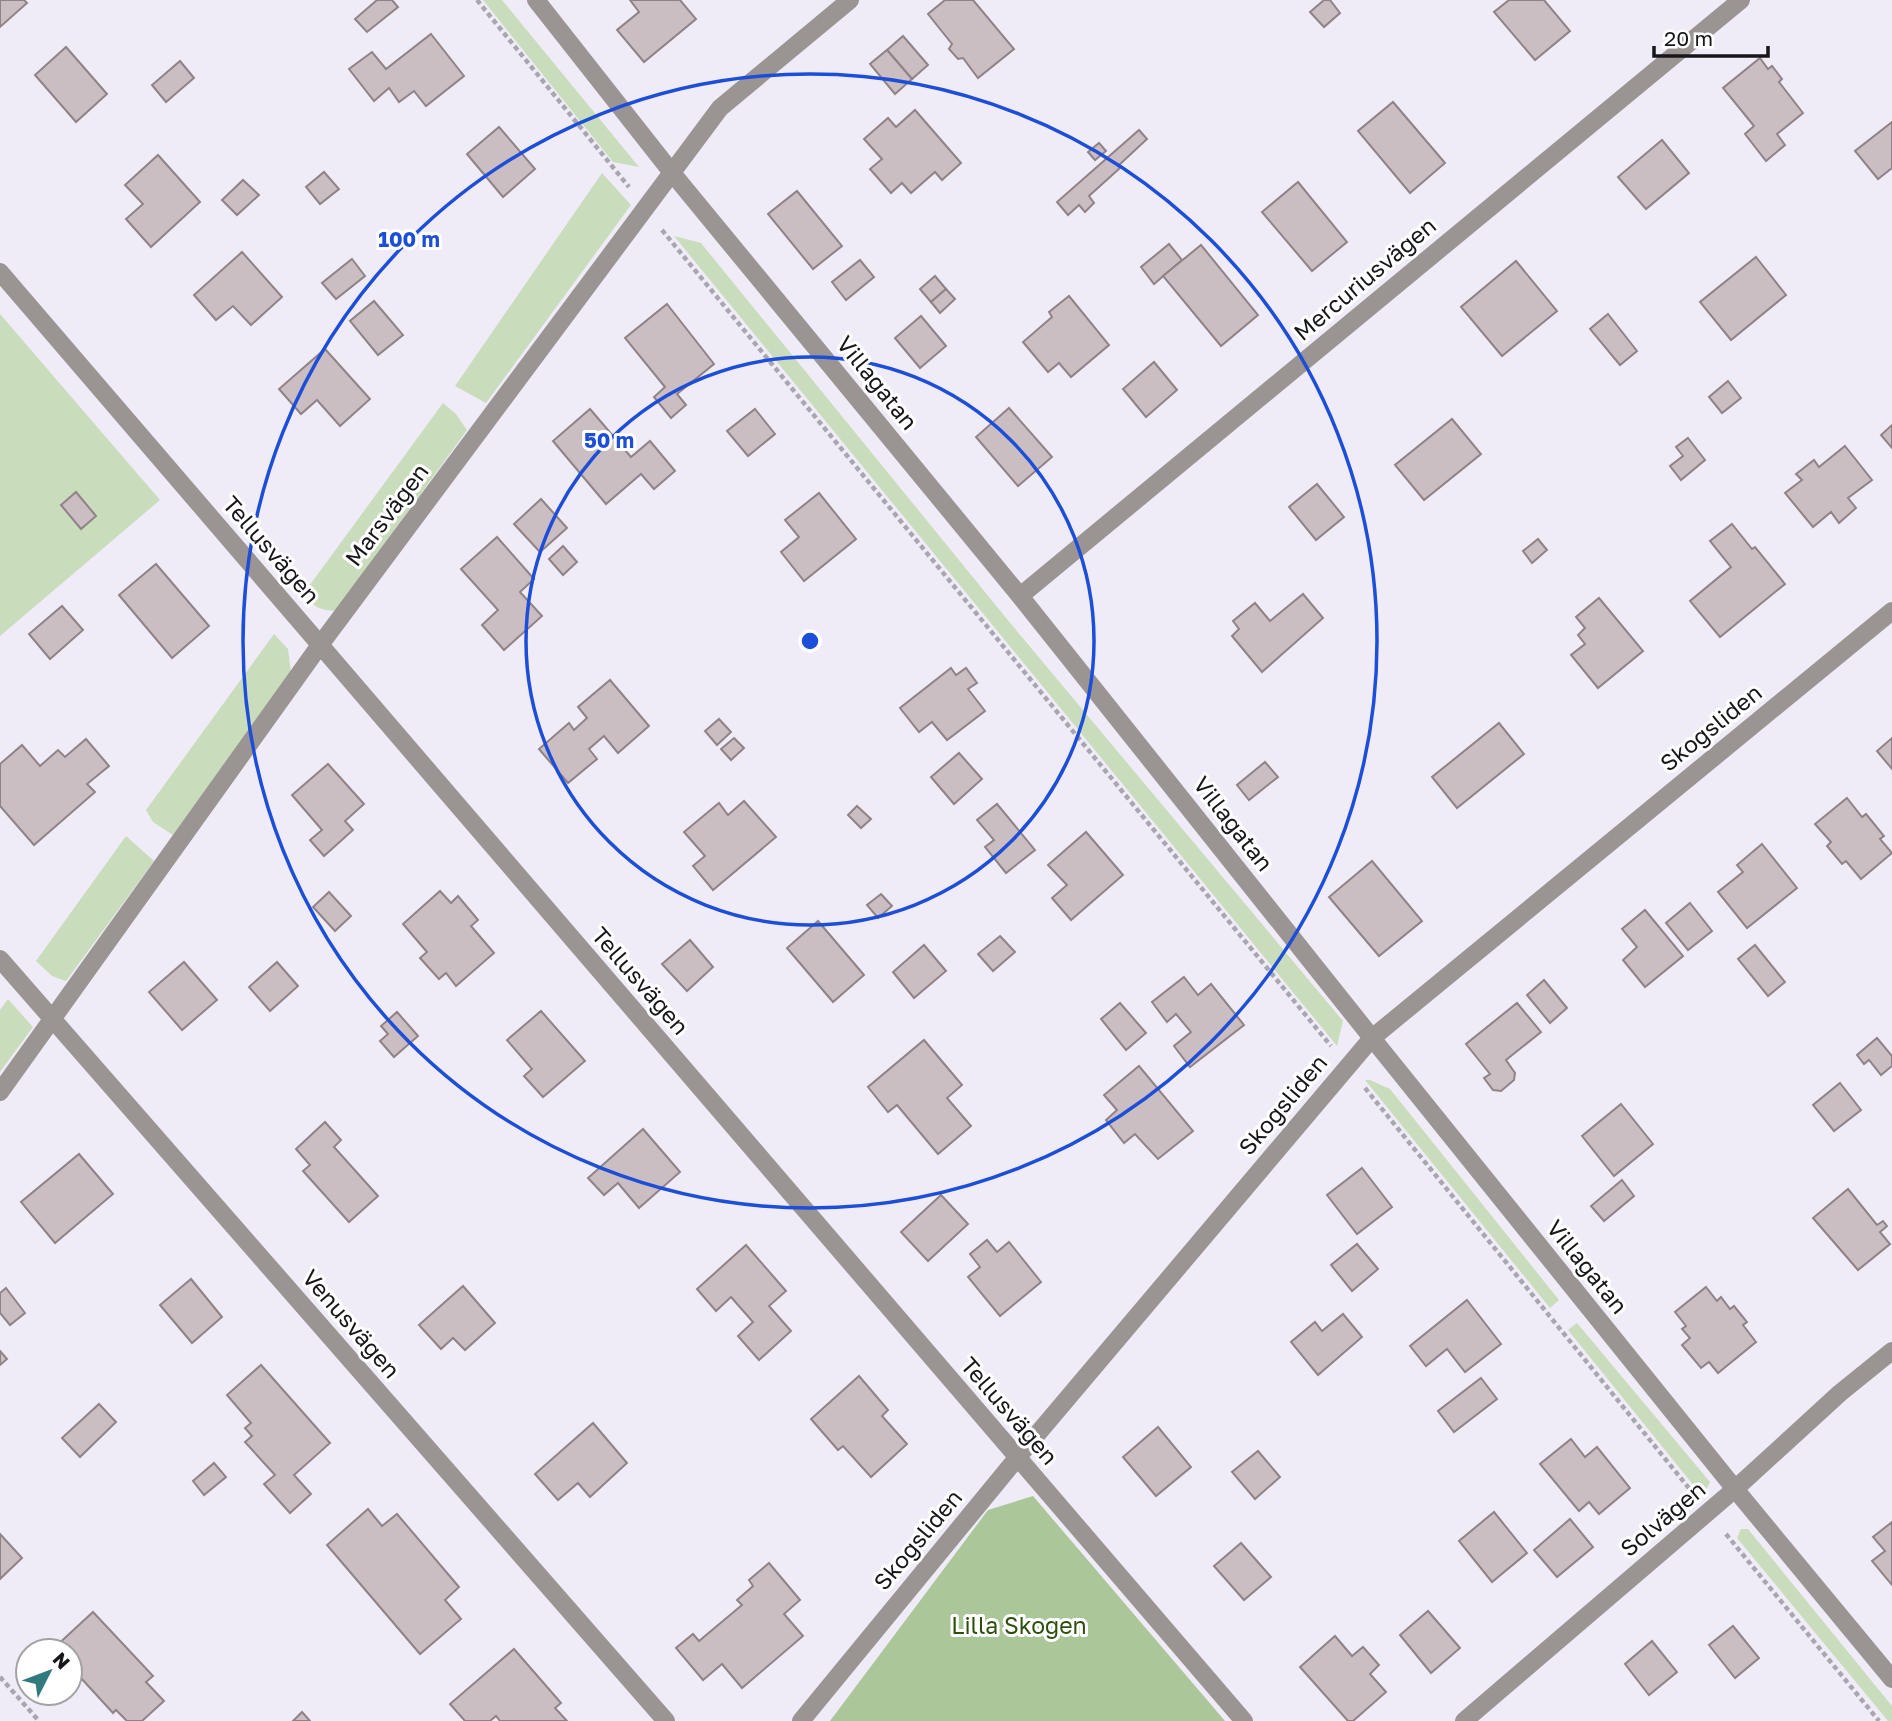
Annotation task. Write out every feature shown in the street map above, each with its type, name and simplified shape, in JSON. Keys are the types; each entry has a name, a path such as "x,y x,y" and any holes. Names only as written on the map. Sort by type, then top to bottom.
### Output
{"street":[{"name":"Villagatan","path":"536,0 673,174 1020,596 1735,1489 1892,1679"},
{"name":"Marsvägen","path":"0,1092 320,645 720,108 850,0"},
{"name":"Mercuriusvägen","path":"1020,596 1741,0"},
{"name":"Tellusvägen","path":"0,272 1244,1721"},
{"name":"Skogsliden","path":"801,1721 1017,1458 1372,1038 1892,611"},
{"name":"Venusvägen","path":"0,959 666,1721"},
{"name":"Solvägen","path":"1464,1721 1735,1489 1840,1393 1892,1351"}],"path":[{"path":"477,0 1879,1721"},
{"path":"0,1677 39,1721"}],"green space":[{"path":"483,0 502,0 639,167 613,162"},
{"path":"602,173 631,205 486,403 455,386"},
{"path":"674,236 701,243 1011,624 1343,1021 1337,1046"},
{"path":"0,314 160,500 0,636"},
{"path":"443,403 456,414 467,430 336,611 317,607 304,593"},
{"path":"274,634 288,649 291,672 173,835 153,822 146,810"},
{"path":"126,836 154,861 66,981 52,976 36,961"},
{"path":"8,999 33,1027 0,1072 0,1010"},
{"path":"1365,1080 1390,1089 1559,1300 1550,1308"},
{"path":"1577,1323 1710,1482 1703,1497 1568,1330"},
{"name":"Lilla Skogen","path":"1033,1496 1225,1721 830,1721 988,1510"},
{"path":"1741,1529 1748,1529 1892,1706 1892,1721 1888,1721 1737,1538"}],"building":[{"path":"0,0 24,0 27,3 0,27"},
{"path":"377,0 392,0 398,7 367,32 355,19"},
{"path":"630,0 680,0 696,19 644,62 617,30 639,12"},
{"path":"945,0 973,0 1014,49 978,78 963,58 958,59 949,49 952,44 928,14"},
{"path":"1324,0 1330,0 1340,13 1324,27 1310,12"},
{"path":"1509,0 1544,0 1570,31 1535,60 1494,12"},
{"path":"431,34 464,76 426,106 414,91 399,102 389,88 374,101 349,69 372,52 386,69"},
{"path":"903,36 928,65 912,79 887,50"},
{"path":"66,47 107,94 76,122 35,75"},
{"path":"887,50 912,79 895,94 870,64"},
{"path":"1760,58 1768,69 1772,66 1782,79 1779,82 1803,113 1777,134 1785,145 1766,161 1745,134 1754,126 1723,88"},
{"path":"180,61 194,78 166,102 152,85"},
{"path":"1393,102 1445,163 1410,193 1358,131"},
{"path":"915,110 961,163 942,180 935,172 911,193 902,183 891,193 870,169 882,159 864,139 888,118 896,127"},
{"path":"1892,122 1892,168 1878,179 1855,151"},
{"path":"499,127 535,169 503,197 467,154"},
{"path":"1139,130 1147,139 1089,196 1094,203 1085,212 1079,205 1068,215 1057,202"},
{"path":"1662,140 1689,173 1646,209 1618,177"},
{"path":"1099,143 1106,151 1095,160 1088,152"},
{"path":"158,155 200,202 151,247 126,219 143,204 125,185"},
{"path":"324,172 339,189 320,204 306,187"},
{"path":"243,180 259,195 237,215 222,200"},
{"path":"1298,182 1347,242 1312,271 1262,212"},
{"path":"797,191 842,246 813,269 768,214"},
{"path":"1169,244 1182,260 1154,284 1141,267"},
{"path":"1201,245 1258,315 1221,346 1163,276"},
{"path":"242,252 282,297 251,325 233,306 216,320 194,295"},
{"path":"1756,257 1786,295 1731,340 1700,302"},
{"path":"352,259 365,276 336,299 322,283"},
{"path":"860,260 874,277 846,300 832,282"},
{"path":"1516,261 1557,311 1502,356 1461,307"},
{"path":"935,276 946,289 931,302 920,289"},
{"path":"946,289 955,299 940,313 931,302"},
{"path":"1069,296 1109,345 1071,377 1059,363 1048,372 1023,342 1052,317 1049,312"},
{"path":"374,301 403,335 378,355 350,321"},
{"path":"667,304 714,364 677,394 686,405 671,418 654,397 665,387 625,338"},
{"path":"1608,314 1637,351 1620,365 1590,329"},
{"path":"921,316 946,346 920,368 895,338"},
{"path":"325,349 370,399 340,426 317,400 301,414 279,389"},
{"path":"1154,362 1177,390 1146,417 1123,389"},
{"path":"1728,381 1741,398 1722,413 1709,397"},
{"path":"1009,408 1052,457 1018,486 976,437"},
{"path":"590,409 631,457 650,441 675,471 654,489 641,474 606,504 553,441"},
{"path":"755,409 775,434 748,456 727,431"},
{"path":"1452,419 1481,454 1424,500 1395,465"},
{"path":"1892,425 1892,448 1881,435"},
{"path":"1688,438 1705,460 1681,480 1670,466 1683,456 1676,447"},
{"path":"1845,446 1872,480 1848,498 1856,508 1839,523 1831,512 1813,527 1785,493 1802,480 1796,474 1814,460 1819,467"},
{"path":"1317,484 1344,517 1316,540 1289,507"},
{"path":"76,492 96,516 81,529 61,505"},
{"path":"819,493 856,539 804,581 781,552 799,537 785,520"},
{"path":"541,499 567,528 540,552 514,524"},
{"path":"1732,524 1785,584 1720,637 1690,601 1731,567 1710,541"},
{"path":"497,537 534,579 520,592 542,616 504,650 482,625 498,610 461,569"},
{"path":"1538,539 1547,550 1532,563 1523,551"},
{"path":"563,546 577,562 563,575 549,559"},
{"path":"156,564 209,626 172,658 119,595"},
{"path":"1303,594 1323,618 1262,672 1232,636 1239,629 1233,621 1255,603 1270,621"},
{"path":"1599,598 1643,651 1598,688 1571,655 1585,644 1578,635 1585,628 1576,617"},
{"path":"62,606 83,630 50,659 29,634"},
{"path":"951,668 956,675 966,668 977,683 968,689 985,711 947,740 932,722 919,732 900,708"},
{"path":"610,680 649,726 618,753 604,736 589,749 597,759 568,783 539,749 569,723 574,730 587,718 578,707"},
{"path":"719,719 731,732 717,745 705,731"},
{"path":"1499,723 1524,754 1457,808 1432,777"},
{"path":"734,738 744,748 731,760 721,749"},
{"path":"1892,738 1892,769 1877,751"},
{"path":"86,739 109,766 87,784 95,792 34,845 0,806 0,764 22,745 40,766 58,750 65,757"},
{"path":"959,753 982,779 954,804 931,777"},
{"path":"1265,762 1278,777 1249,800 1237,785"},
{"path":"328,764 364,804 345,821 353,830 324,856 310,840 322,830 292,795"},
{"path":"1847,798 1862,817 1866,814 1884,836 1880,839 1892,853 1861,879 1846,861 1842,864 1827,846 1831,842 1815,824"},
{"path":"744,801 776,837 713,890 693,866 705,856 684,832 719,803 728,815"},
{"path":"997,804 1035,850 1006,873 985,847 994,840 977,820"},
{"path":"857,806 871,819 861,828 848,815"},
{"path":"1086,832 1123,875 1071,920 1052,898 1067,885 1048,865"},
{"path":"1762,844 1797,888 1747,928 1718,892 1743,872 1737,865"},
{"path":"1372,861 1422,921 1379,956 1329,897"},
{"path":"440,891 451,903 458,896 478,920 471,926 494,953 456,986 446,973 439,979 420,958 427,952 403,924"},
{"path":"329,892 351,916 335,931 313,907"},
{"path":"881,894 892,906 878,918 867,905"},
{"path":"1690,903 1712,931 1688,950 1666,923"},
{"path":"1645,910 1683,956 1645,987 1623,960 1637,947 1622,929"},
{"path":"818,921 864,975 833,1002 787,948"},
{"path":"1000,936 1015,952 993,971 978,954"},
{"path":"690,940 713,967 687,991 662,964"},
{"path":"924,945 946,971 914,998 893,972"},
{"path":"1755,945 1785,982 1768,996 1738,959"},
{"path":"184,962 217,1000 182,1030 149,992"},
{"path":"277,962 298,986 270,1011 249,987"},
{"path":"1184,977 1198,995 1211,984 1244,1025 1190,1067 1174,1046 1191,1032 1176,1014 1167,1022 1152,1002"},
{"path":"1544,980 1567,1008 1550,1023 1527,995"},
{"path":"1120,1003 1146,1033 1126,1050 1101,1019"},
{"path":"1517,1003 1541,1032 1506,1060 1515,1073 1514,1080 1501,1091 1493,1090 1484,1078 1490,1074 1466,1044"},
{"path":"541,1011 585,1061 543,1097 524,1076 532,1069 507,1040"},
{"path":"397,1012 418,1036 394,1057 380,1041 388,1034 381,1026"},
{"path":"1877,1038 1892,1056 1892,1066 1881,1075 1869,1060 1864,1064 1857,1055"},
{"path":"924,1040 962,1085 947,1098 971,1126 938,1154 897,1105 888,1112 868,1087"},
{"path":"1139,1066 1193,1131 1158,1159 1135,1134 1124,1143 1106,1120 1117,1110 1104,1095"},
{"path":"1840,1083 1861,1110 1834,1131 1813,1105"},
{"path":"1621,1104 1653,1144 1614,1176 1582,1136"},
{"path":"325,1122 341,1140 334,1147 378,1196 349,1222 303,1171 310,1165 296,1149"},
{"path":"643,1129 680,1172 639,1208 618,1183 604,1195 588,1178"},
{"path":"79,1154 113,1194 55,1243 21,1202"},
{"path":"1362,1168 1392,1207 1357,1234 1327,1195"},
{"path":"1622,1180 1634,1196 1604,1221 1591,1206"},
{"path":"1848,1189 1877,1225 1883,1221 1887,1226 1880,1232 1890,1244 1858,1270 1813,1218"},
{"path":"941,1195 968,1224 928,1261 901,1232"},
{"path":"987,1240 997,1252 1009,1242 1041,1282 1000,1316 968,1277 980,1267 970,1254"},
{"path":"1357,1244 1378,1269 1352,1291 1331,1265"},
{"path":"746,1245 786,1291 769,1306 791,1331 759,1360 738,1336 753,1322 731,1297 716,1311 697,1289"},
{"path":"191,1279 222,1317 192,1343 160,1305"},
{"path":"463,1286 495,1323 465,1350 453,1338 441,1349 419,1325"},
{"path":"1706,1287 1717,1301 1721,1297 1730,1309 1734,1306 1747,1322 1743,1325 1756,1342 1718,1373 1709,1362 1701,1368 1682,1345 1690,1338 1682,1329 1686,1326 1675,1312"},
{"path":"6,1288 25,1313 10,1325 0,1313 0,1293"},
{"path":"1467,1300 1501,1344 1465,1372 1447,1349 1426,1366 1410,1346"},
{"path":"1343,1314 1362,1337 1318,1375 1291,1342 1315,1322 1322,1331"},
{"path":"0,1351 7,1359 0,1365"},
{"path":"261,1365 330,1443 294,1475 311,1494 290,1513 264,1484 275,1475 245,1442 252,1436 245,1428 251,1423 227,1395"},
{"path":"859,1376 888,1410 882,1416 907,1444 871,1477 843,1446 838,1450 811,1419"},
{"path":"1481,1378 1497,1399 1454,1432 1438,1411"},
{"path":"99,1404 116,1422 80,1457 62,1438"},
{"path":"593,1423 627,1463 590,1497 578,1483 558,1500 535,1474"},
{"path":"1158,1427 1191,1467 1156,1496 1123,1457"},
{"path":"1571,1439 1585,1457 1597,1447 1630,1488 1599,1514 1589,1502 1579,1511 1540,1464"},
{"path":"1258,1451 1280,1477 1255,1499 1232,1472"},
{"path":"214,1463 226,1477 204,1495 193,1481"},
{"path":"368,1509 382,1526 397,1514 459,1587 445,1600 461,1619 420,1654 327,1545"},
{"path":"1494,1512 1527,1553 1492,1582 1459,1541"},
{"path":"1570,1519 1593,1547 1557,1577 1534,1550"},
{"path":"1892,1522 1892,1585 1872,1561 1885,1551 1873,1537"},
{"path":"0,1534 22,1558 0,1579"},
{"path":"1241,1543 1271,1577 1244,1600 1214,1566"},
{"path":"769,1563 800,1600 784,1614 803,1636 742,1688 722,1664 703,1680 676,1648 693,1634 699,1641 742,1605 737,1600 753,1586 749,1580"},
{"path":"1428,1611 1460,1648 1431,1673 1400,1635"},
{"path":"93,1612 153,1676 146,1682 164,1701 142,1721 127,1721 116,1710 113,1713 84,1681 84,1637 66,1637"},
{"path":"1733,1626 1759,1658 1735,1678 1709,1645"},
{"path":"1335,1636 1352,1656 1363,1647 1379,1665 1370,1674 1386,1692 1353,1721 1348,1721 1300,1667"},
{"path":"1652,1641 1677,1672 1649,1695 1625,1664"},
{"path":"514,1649 561,1703 555,1708 567,1721 500,1721 496,1716 490,1721 465,1721 450,1704"},
{"path":"302,1712 310,1721 293,1721"}]}
